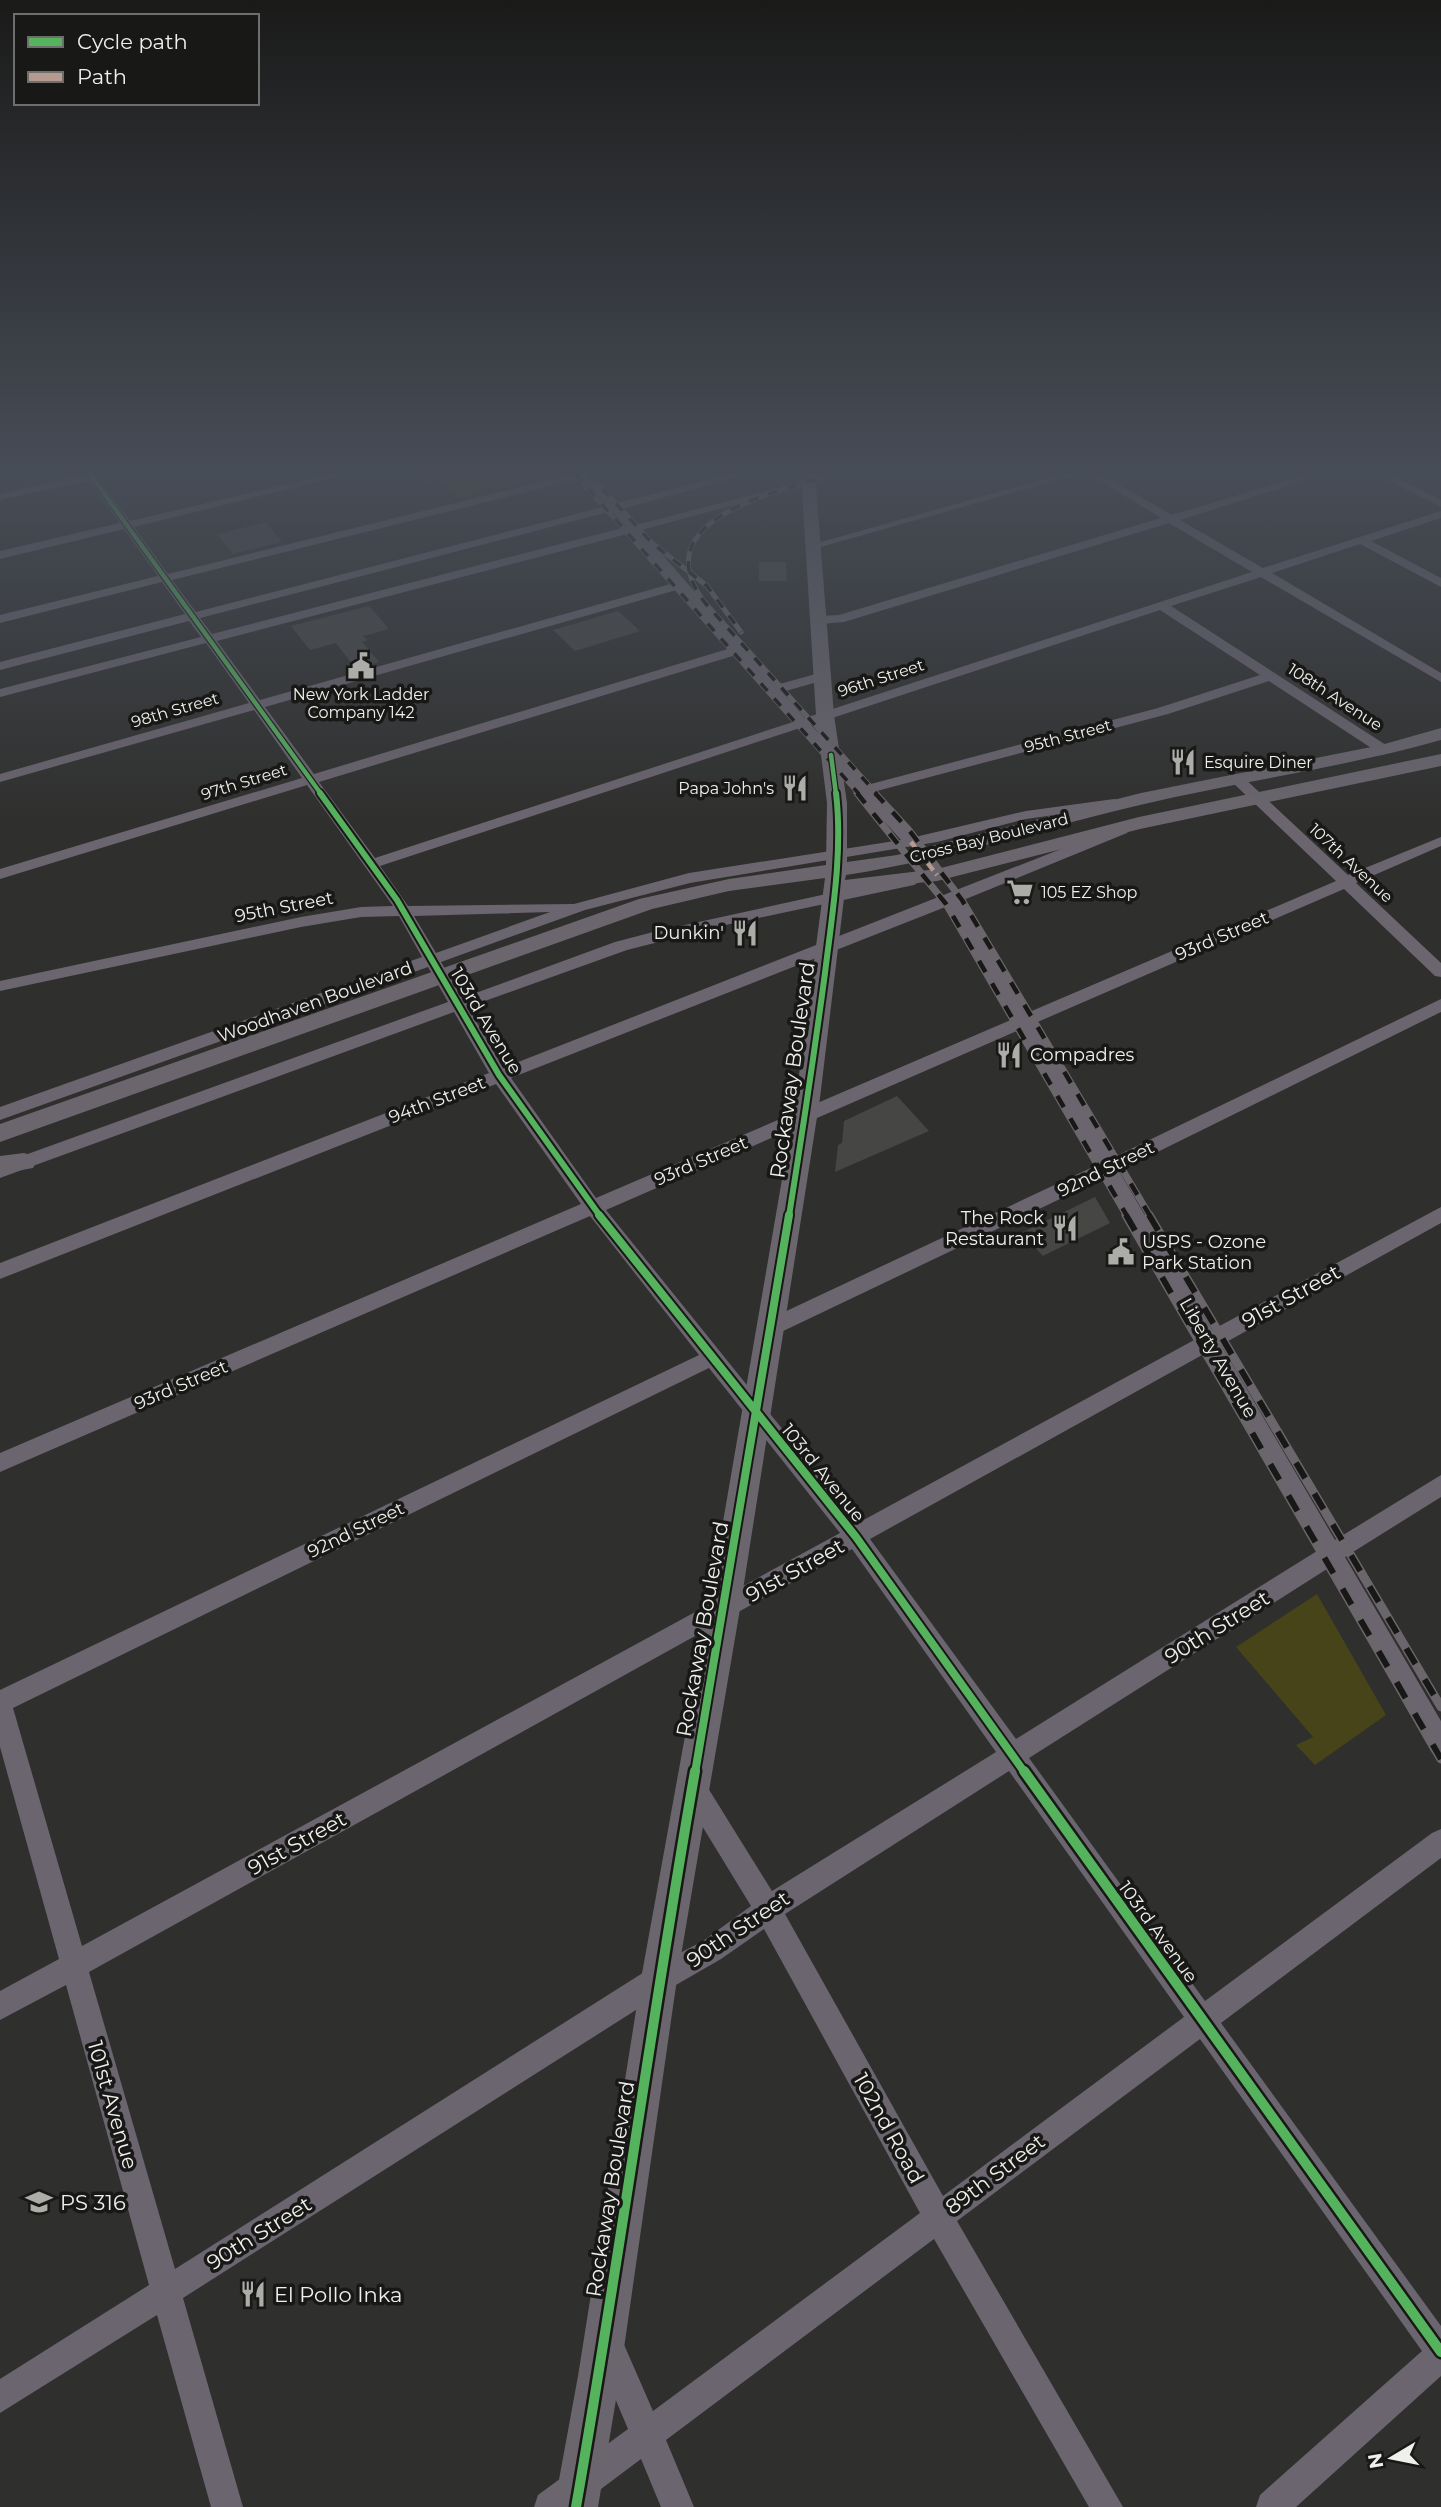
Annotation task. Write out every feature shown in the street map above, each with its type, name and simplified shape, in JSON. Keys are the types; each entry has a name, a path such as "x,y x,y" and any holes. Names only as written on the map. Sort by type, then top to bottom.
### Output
{"main road":[{"name":"Rockaway Boulevard","path":"569,2499 605,2338 659,1979 724,1609 805,1115 828,948 836,878 837,803 825,715 817,591"},
{"name":"Cross Bay Boulevard","path":"836,878 1140,799 1384,750 1441,734"},
{"name":"Cross Bay Boulevard","path":"836,878 919,879 1139,823 1441,760"},
{"name":"Woodhaven Boulevard","path":"0,1133 443,982 607,931 713,903 836,878"},
{"name":"Woodhaven Boulevard","path":"0,1152 443,982"}],"street":[{"path":"0,619 113,591"},
{"name":"103rd Avenue","path":"176,591 403,909 499,1076 593,1207 756,1415 856,1537 1441,2353"},
{"path":"0,666 291,591"},
{"path":"0,694 394,591"},
{"name":"98th Street","path":"0,778 661,591"},
{"path":"687,591 802,723 911,842"},
{"path":"820,620 840,619 932,591"},
{"name":"96th Street","path":"372,864 1204,591"},
{"path":"1294,591 1441,678"},
{"name":"108th Avenue","path":"1161,605 1384,750"},
{"name":"97th Street","path":"0,874 738,650"},
{"path":"773,690 822,676"},
{"name":"95th Street","path":"864,790 1163,710 1270,676"},
{"name":"107th Avenue","path":"1237,779 1441,972"},
{"name":"Cross Bay Boulevard","path":"836,878 911,842 1026,815 1140,799"},
{"name":"Cross Bay Boulevard","path":"952,900 1139,823"},
{"name":"93rd Street","path":"0,1463 1441,841"},
{"name":"Woodhaven Boulevard","path":"0,1171 443,982 580,907 689,878 836,878"},
{"name":"94th Street","path":"0,1270 952,900"},
{"name":"Liberty Avenue","path":"952,900 1441,1744"},
{"name":"95th Street","path":"0,986 301,922 362,912 580,907"},
{"name":"Woodhaven Boulevard","path":"0,1114 443,982"},
{"name":"92nd Street","path":"770,1328 1108,1168 1441,1005"},
{"name":"91st Street","path":"0,2006 1441,1214"},
{"name":"92nd Street","path":"0,1702 711,1358"},
{"name":"90th Street","path":"0,2397 659,1979 712,1951 768,1909 1441,1485"},
{"name":"101st Avenue","path":"0,1702 227,2507"},
{"name":"102nd Road","path":"692,1785 768,1909 939,2217 1107,2507"},
{"name":"89th Street","path":"569,2499 647,2434 1441,1842"},
{"path":"605,2338 678,2507"},
{"path":"1272,2507 1441,2353"}],"shaded area":[{"path":"1317,1594 1386,1715 1315,1765 1296,1745 1313,1737 1236,1647"}],"building":[{"path":"369,606 389,629 363,636 367,640 362,642 379,662 356,669 336,643 310,650 291,626"},
{"path":"618,611 640,631 575,651 553,630"},
{"path":"897,1096 929,1131 835,1172 844,1121"},
{"name":"The Rock Restaurant","path":"1095,1197 1110,1223 1043,1256 1021,1233"}],"railway":[{"path":"679,591 859,794"},
{"path":"699,591 706,604 877,794"},
{"path":"711,591 741,632"},
{"path":"857,793 946,904 1127,1216"},
{"path":"875,793 909,830 962,900 1150,1216"},
{"path":"1126,1215 1441,1759"},
{"path":"1149,1215 1441,1707"}],"marked path":[{"path":"911,842 937,875"}],"cycle path":[{"path":"174,591 397,900 499,1075 593,1207 856,1537 1441,2352"},
{"path":"576,2507 599,2376 659,1979 724,1609 808,1098 832,918 837,855 837,803 831,755"}],"place":[{"name":"New York Ladder Company 142","path":"361,666"},
{"name":"Esquire Diner","path":"1183,762"},
{"name":"Papa John's","path":"795,788"},
{"name":"105 EZ Shop","path":"1020,892"},
{"name":"Dunkin'","path":"745,933"},
{"name":"Compadres","path":"1009,1055"},
{"name":"The Rock Restaurant","path":"1065,1228"},
{"name":"USPS - Ozone Park Station","path":"1121,1252"},
{"name":"PS 316","path":"39,2202"},
{"name":"El Pollo Inka","path":"253,2294"}]}
